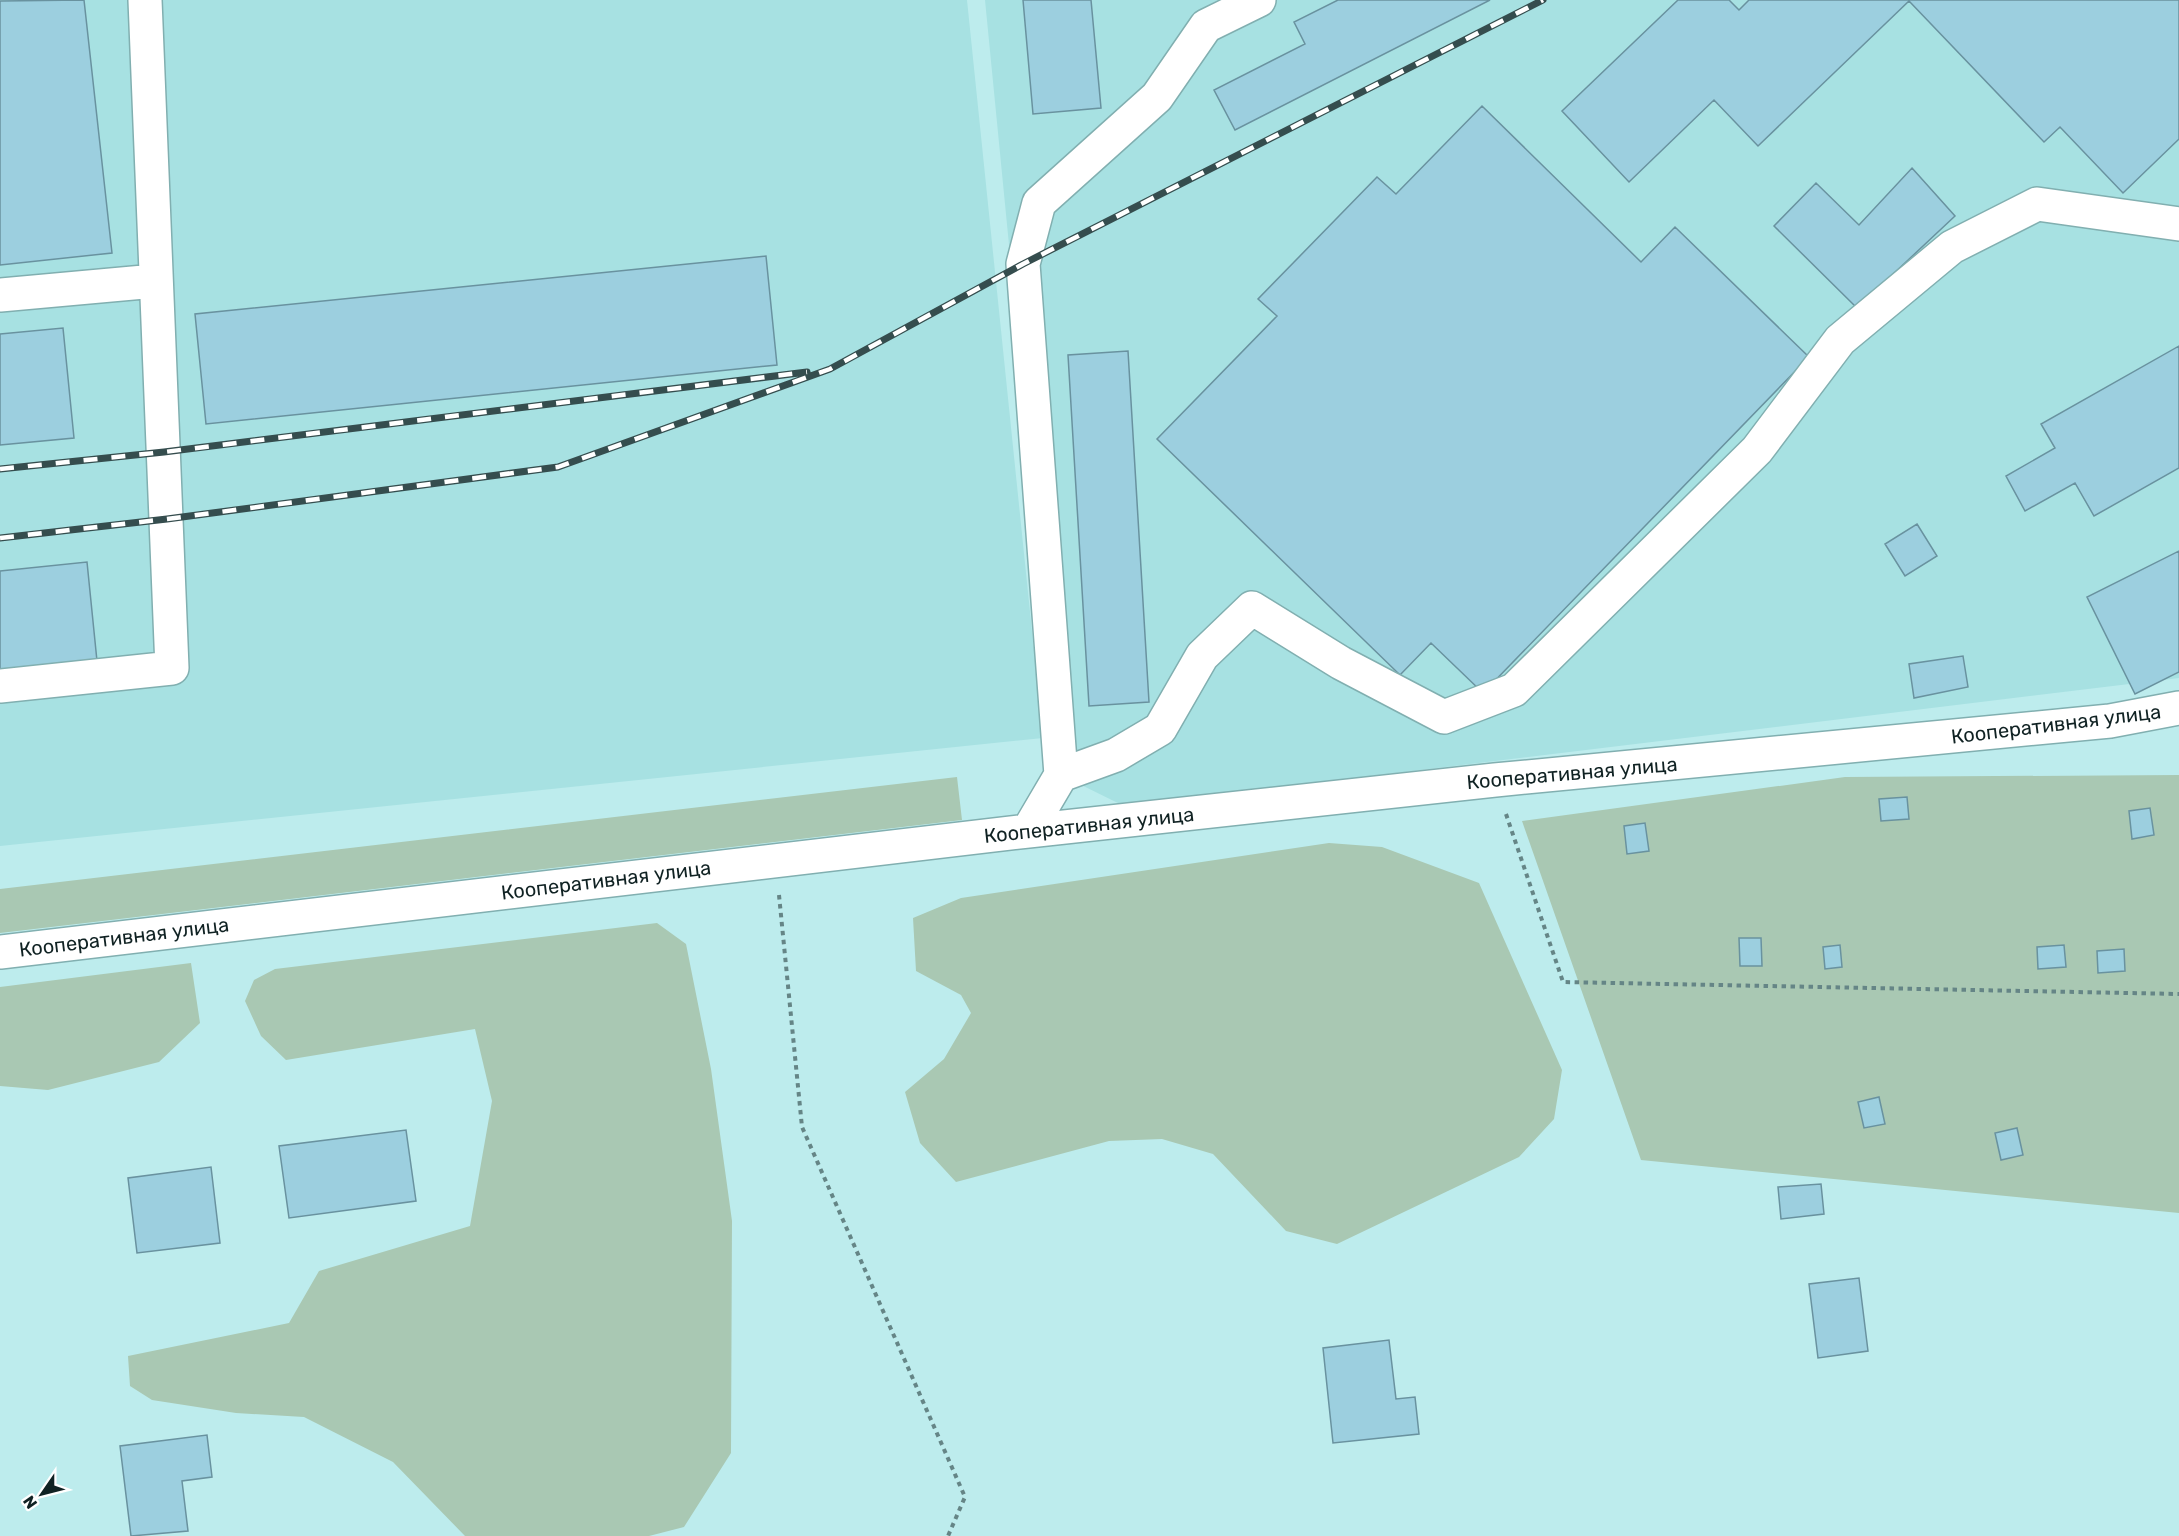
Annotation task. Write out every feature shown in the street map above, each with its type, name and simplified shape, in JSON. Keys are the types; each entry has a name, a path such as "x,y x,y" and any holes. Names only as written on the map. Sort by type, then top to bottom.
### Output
{"street":[{"path":"0,686 172,668 145,0"},
{"path":"1028,831 1061,775 1023,264 1040,203 1157,97 1206,26 1259,0"},
{"path":"1061,775 1116,755 1160,729 1202,656 1252,608 1341,663 1444,717 1514,690 1757,450 1840,340 1952,248 2037,204 2179,224"},
{"path":"0,295 155,281"},
{"name":"Кооперативная улица","path":"0,952 1028,831 1495,780 2110,721 2179,708"}],"path":[{"path":"1495,780 1563,982 2179,994"},
{"path":"776,860 802,1126 965,1497 948,1536"}],"shaded area":[{"path":"0,0 967,0 1043,738 0,846"},
{"path":"985,0 2179,0 2179,678 1124,806 1061,775"}],"green space":[{"path":"2179,775 2179,1213 1641,1160 1522,821 1845,777"},
{"path":"957,777 962,820 0,933 0,889"},
{"path":"1329,843 1382,847 1479,883 1562,1070 1554,1119 1519,1157 1337,1244 1286,1231 1213,1154 1162,1139 1109,1141 956,1182 920,1143 905,1092 944,1059 971,1013 961,995 916,971 913,918 961,898"},
{"path":"657,923 686,944 711,1069 732,1221 731,1453 684,1527 649,1536 465,1536 393,1462 304,1417 236,1413 152,1400 130,1386 128,1356 289,1323 319,1271 470,1226 492,1101 475,1029 286,1060 261,1036 245,1001 254,980 275,969"},
{"path":"191,963 200,1023 159,1062 48,1090 0,1086 0,987"}],"building":[{"path":"84,0 112,253 0,265 0,1"},
{"path":"1023,0 1091,0 1101,108 1033,114"},
{"path":"1338,0 1490,0 1235,130 1214,90 1305,44 1294,22"},
{"path":"1678,0 1729,0 1739,10 1749,0 2179,0 2179,139 2123,193 2060,127 2044,142 1909,1 1758,146 1714,100 1629,182 1562,111"},
{"path":"1482,106 1641,262 1675,227 1809,357 1483,693 1431,643 1400,675 1157,439 1277,316 1258,299 1377,177 1396,194"},
{"path":"1912,168 1955,216 1857,308 1774,226 1816,183 1859,225"},
{"path":"766,256 777,365 206,424 195,314"},
{"path":"63,328 74,438 0,445 0,334"},
{"path":"2179,346 2179,468 2094,516 2075,483 2025,511 2006,476 2055,448 2041,424"},
{"path":"1128,351 1149,702 1089,706 1068,355"},
{"path":"1917,524 1937,556 1905,576 1885,544"},
{"path":"2179,551 2179,672 2135,694 2087,597"},
{"path":"87,562 97,661 0,671 0,571"},
{"path":"1963,656 1968,687 1914,698 1909,664"},
{"path":"1907,797 1909,819 1881,821 1879,799"},
{"path":"2150,808 2154,835 2132,839 2129,811"},
{"path":"1645,823 1649,851 1627,854 1624,826"},
{"path":"1739,938 1761,938 1762,966 1740,966"},
{"path":"1840,945 1842,967 1825,969 1823,947"},
{"path":"2064,945 2066,967 2038,969 2037,947"},
{"path":"2124,949 2125,971 2098,973 2097,951"},
{"path":"1879,1097 1885,1124 1864,1128 1858,1102"},
{"path":"2017,1128 2023,1155 2001,1160 1995,1133"},
{"path":"406,1130 416,1201 289,1218 279,1146"},
{"path":"211,1167 220,1243 137,1253 128,1178"},
{"path":"1821,1184 1824,1214 1781,1219 1778,1187"},
{"path":"1859,1278 1868,1351 1818,1358 1809,1284"},
{"path":"1389,1340 1396,1399 1415,1397 1419,1434 1333,1443 1323,1348"},
{"path":"207,1435 212,1477 182,1481 188,1531 131,1536 120,1446"}],"railway":[{"path":"0,538 167,519 558,467 830,369 1023,264 1543,0"},
{"path":"0,469 164,452 807,372"}]}
